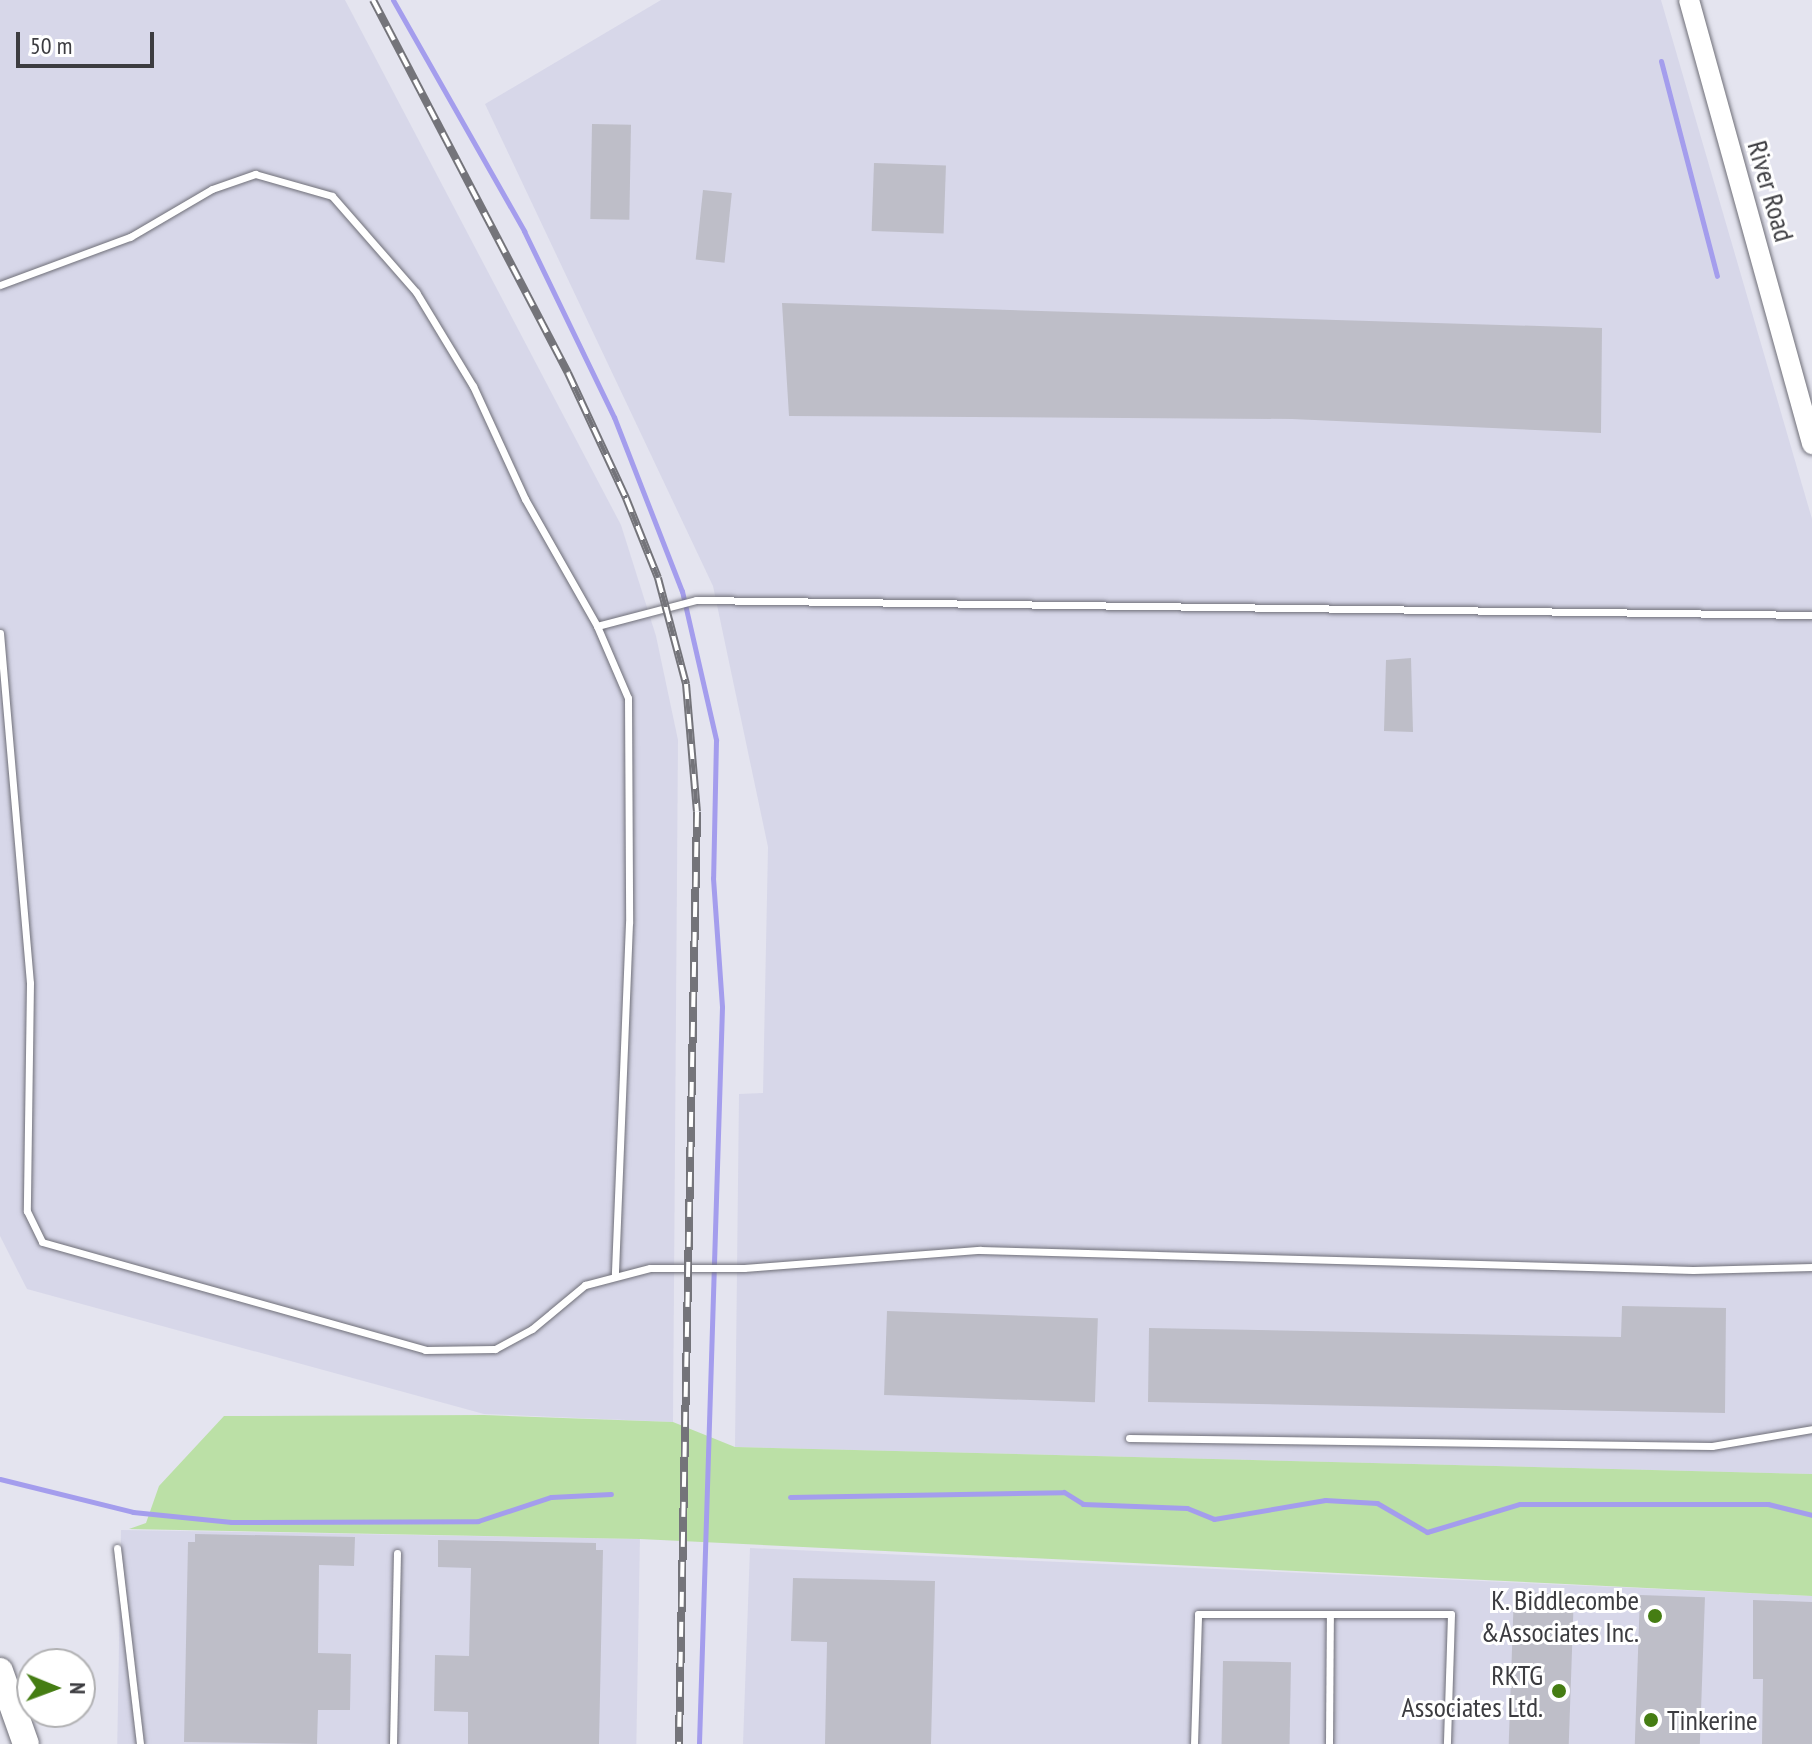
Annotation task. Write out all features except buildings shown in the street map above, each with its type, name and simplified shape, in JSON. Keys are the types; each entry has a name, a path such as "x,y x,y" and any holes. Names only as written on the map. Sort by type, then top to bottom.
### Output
{"highway":[{"path":"0,1671 26,1744"}],"main road":[{"name":"River Road","path":"1689,0 1812,444"}],"lane":[{"path":"0,285 130,237 212,189 255,174 332,196 387,254 440,333 597,626 628,698 629,923 615,1274"},
{"path":"597,626 696,600 1812,615"},
{"path":"0,633 30,983 27,1211 42,1242 425,1350 495,1349 532,1329 585,1285 615,1274 744,1268 980,1250 1693,1270 1812,1267"},
{"path":"1129,1438 1712,1446 1812,1429"},
{"path":"117,1548 140,1744"},
{"path":"393,1744 397,1553"},
{"path":"1194,1744 1198,1614 1451,1614 1447,1744"},
{"path":"1329,1744 1330,1614"}],"shaded area":[{"path":"0,0 345,0 621,525 656,636 678,740 673,1422 484,1414 27,1289 0,1236"},
{"path":"661,0 1661,0 1812,519 1812,1474 735,1447 739,1094 763,1093 768,847 713,586 485,104"},
{"path":"121,1530 640,1539 636,1744 117,1744"},
{"path":"750,1548 1812,1596 1812,1744 743,1744"}],"green space":[{"path":"484,1415 673,1422 735,1447 1812,1474 1812,1596 640,1539 129,1529 146,1523 159,1486 224,1416"}],"waterway":[{"path":"393,0 524,231 614,417 682,591 716,740 713,878 722,1007 699,1744"},
{"path":"1661,61 1717,276"},
{"path":"0,1479 133,1512 231,1522 478,1521 551,1497 611,1494"},
{"path":"790,1497 1064,1492 1083,1504 1187,1508 1214,1519 1325,1500 1377,1503 1427,1532 1520,1504 1768,1504 1812,1515"}],"railway":[{"path":"373,0 568,373 626,498 658,578 686,684 697,812 679,1744"}],"place":[{"name":"K. Biddlecombe &Associates Inc.","path":"1655,1616"},
{"name":"RKTG Associates Ltd.","path":"1559,1691"},
{"name":"Tinkerine","path":"1651,1720"}]}
